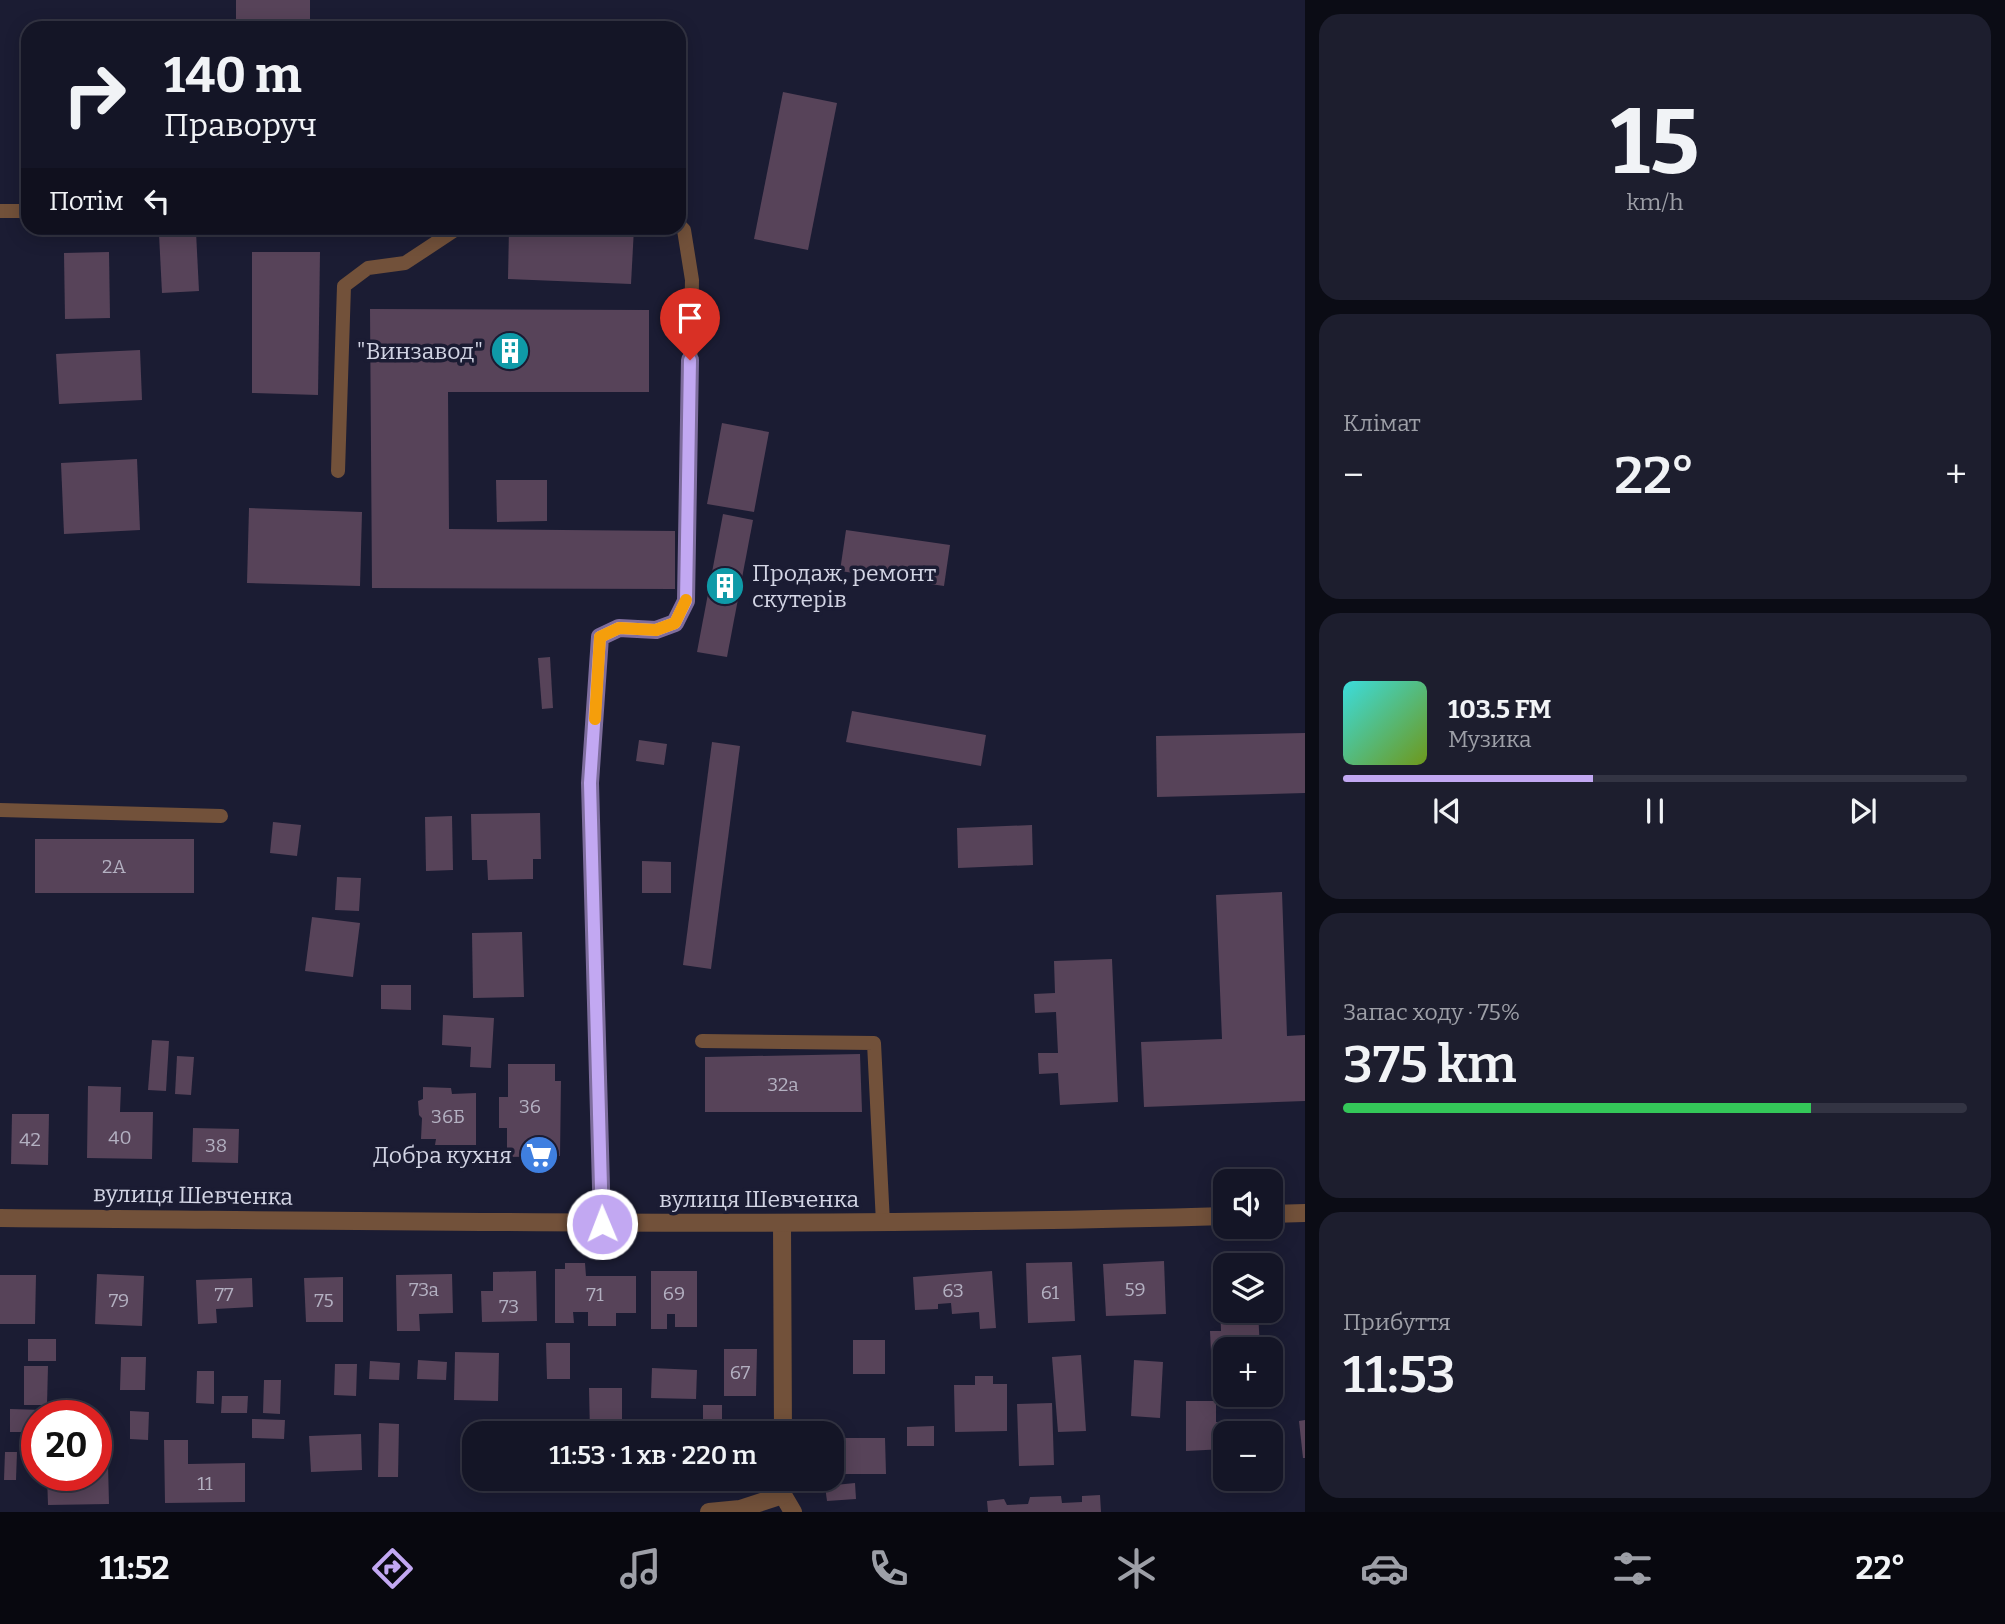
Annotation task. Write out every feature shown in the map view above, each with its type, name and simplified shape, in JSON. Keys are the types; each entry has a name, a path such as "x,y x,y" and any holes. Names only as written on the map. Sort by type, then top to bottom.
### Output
{"street":[{"path":"1283,1214 1305,1213"},
{"name":"вулиця Шевченка","path":"0,1218 782,1224 1213,1216"},
{"path":"782,1224 783,1421"},
{"path":"709,1512 740,1509 775,1491"},
{"path":"785,1491 793,1512"}],"lane":[{"path":"0,211 21,211"},
{"path":"338,471 344,286 368,268 405,264 448,235"},
{"path":"602,1224 590,783 600,637 619,628 656,630 675,623 686,601 692,280 685,235"},
{"path":"0,810 221,816"},
{"path":"702,1041 874,1044 883,1223"}],"building":[{"path":"236,0 310,0 310,21 236,21"},
{"path":"783,92 837,103 808,250 754,239"},
{"path":"159,235 196,235 199,291 162,293"},
{"path":"509,235 634,235 631,284 508,279"},
{"path":"109,252 110,318 65,319 64,253"},
{"path":"252,252 320,252 318,395 252,393"},
{"path":"370,309 649,310 649,392 448,392 449,529 675,531 675,589 372,588"},
{"path":"140,350 142,400 59,404 56,354"},
{"path":"722,423 769,432 754,512 707,504"},
{"path":"137,459 140,530 64,534 61,463"},
{"path":"496,480 547,480 547,521 497,522"},
{"path":"249,508 362,512 360,586 247,583"},
{"name":"Продаж, ремонт скутерів","path":"723,514 753,520 727,657 697,652"},
{"path":"846,530 950,545 944,586 840,571"},
{"path":"550,657 553,708 542,709 538,658"},
{"path":"852,711 986,735 981,766 846,742"},
{"path":"1305,733 1305,793 1157,797 1156,736"},
{"path":"639,740 667,744 664,765 636,761"},
{"path":"712,742 740,746 711,969 683,965"},
{"path":"540,813 541,859 533,859 533,879 488,880 487,860 472,860 471,814"},
{"path":"452,816 453,870 426,871 425,817"},
{"path":"273,822 301,825 297,856 270,853"},
{"path":"1032,825 1033,865 958,868 957,828"},
{"path":"35,839 194,839 194,893 35,893"},
{"path":"642,861 671,862 671,893 642,893"},
{"path":"337,877 361,878 359,911 335,910"},
{"path":"1282,892 1287,1036 1305,1035 1305,1101 1144,1107 1141,1042 1222,1039 1216,895"},
{"path":"312,917 360,923 353,977 305,971"},
{"path":"522,932 524,997 473,998 472,933"},
{"path":"1112,959 1118,1102 1060,1105 1058,1073 1039,1074 1038,1053 1058,1053 1056,1012 1035,1013 1034,994 1055,993 1054,961"},
{"path":"381,985 411,985 411,1010 381,1009"},
{"path":"443,1015 494,1018 491,1068 470,1067 471,1047 442,1045"},
{"path":"152,1040 169,1041 166,1091 148,1090"},
{"path":"860,1054 862,1112 705,1112 705,1057"},
{"path":"177,1056 194,1057 191,1095 175,1094"},
{"path":"508,1064 555,1064 555,1081 561,1081 560,1156 507,1157 507,1128 499,1128 499,1097 508,1097"},
{"path":"88,1086 121,1087 120,1112 153,1112 152,1159 87,1158"},
{"path":"423,1087 451,1088 452,1094 476,1093 476,1145 435,1145 436,1139 421,1139 422,1118 419,1115 418,1101 423,1099"},
{"path":"12,1114 49,1114 48,1165 11,1164"},
{"path":"193,1128 239,1129 238,1163 192,1162"},
{"path":"1164,1261 1166,1314 1106,1316 1103,1264"},
{"path":"1072,1262 1075,1321 1028,1323 1026,1263"},
{"path":"565,1263 585,1263 586,1276 636,1276 636,1313 616,1313 616,1326 588,1326 588,1312 573,1312 574,1323 555,1323 555,1269 565,1269"},
{"path":"536,1271 537,1321 482,1322 481,1291 493,1291 493,1272"},
{"path":"651,1271 697,1271 697,1327 675,1327 675,1314 667,1314 667,1329 651,1329"},
{"path":"992,1271 996,1328 980,1329 979,1312 952,1314 951,1303 938,1304 938,1309 915,1310 913,1277"},
{"path":"97,1274 144,1276 142,1326 95,1324"},
{"path":"452,1274 453,1313 419,1314 420,1331 397,1331 396,1275"},
{"path":"0,1275 36,1275 35,1324 0,1324"},
{"path":"343,1277 343,1322 306,1322 304,1278"},
{"path":"252,1278 253,1307 216,1309 217,1323 198,1324 196,1280"},
{"path":"1221,1323 1259,1323 1259,1337 1213,1337 1211,1352 1210,1331 1221,1331"},
{"path":"28,1339 56,1339 56,1361 28,1361"},
{"path":"853,1340 885,1340 885,1374 853,1374"},
{"path":"546,1343 570,1343 570,1379 547,1379"},
{"path":"724,1349 757,1349 756,1396 724,1396"},
{"path":"455,1352 499,1353 498,1401 454,1400"},
{"path":"1081,1355 1086,1431 1058,1432 1052,1357"},
{"path":"121,1357 146,1357 145,1390 120,1390"},
{"path":"418,1360 447,1362 446,1380 417,1379"},
{"path":"1134,1360 1163,1362 1160,1418 1131,1416"},
{"path":"370,1361 400,1363 399,1380 369,1379"},
{"path":"335,1364 357,1364 356,1396 334,1395"},
{"path":"24,1366 48,1366 47,1400 24,1400"},
{"path":"652,1368 697,1370 696,1399 651,1398"},
{"path":"197,1371 214,1371 214,1404 196,1403"},
{"path":"975,1376 993,1376 993,1384 1007,1384 1007,1431 955,1432 954,1385 975,1385"},
{"path":"264,1380 281,1380 280,1414 263,1413"},
{"path":"589,1388 622,1388 622,1421 590,1421"},
{"path":"222,1396 248,1396 247,1413 221,1413"},
{"path":"1186,1401 1213,1401 1216,1421 1213,1421 1213,1450 1186,1451"},
{"path":"1052,1403 1054,1465 1019,1466 1017,1404"},
{"path":"703,1405 722,1405 722,1421 703,1421"},
{"path":"10,1409 21,1409 21,1432 10,1432"},
{"path":"130,1411 149,1412 148,1440 130,1439"},
{"path":"252,1419 285,1420 284,1439 252,1438"},
{"path":"1305,1420 1305,1458 1303,1458 1299,1421"},
{"path":"379,1423 399,1424 398,1477 378,1477"},
{"path":"934,1426 934,1446 907,1446 907,1427"},
{"path":"361,1434 362,1470 311,1472 309,1436"},
{"path":"844,1438 885,1438 886,1474 844,1474"},
{"path":"164,1440 188,1440 188,1464 245,1463 245,1502 165,1503"},
{"path":"5,1452 17,1452 16,1480 4,1480"},
{"path":"855,1483 856,1499 827,1501 826,1491 844,1491 844,1484"},
{"path":"48,1491 109,1491 109,1504 48,1505"},
{"path":"1100,1495 1101,1512 988,1512 987,1501 1004,1499 1007,1505 1028,1504 1030,1497 1061,1496 1062,1503 1082,1502 1082,1496"}],"slow traffic":[{"path":"595,719 600,637 619,628 656,630 675,623 686,600"}],"place":[{"name":"\"Винзавод\"","path":"510,351"},
{"name":"Продаж, ремонт скутерів","path":"725,586"},
{"name":"Добра кухня","path":"539,1155"}],"route":[{"path":"602,1224 590,783 600,637 619,628 656,630 675,623 686,601 690,360"}]}
